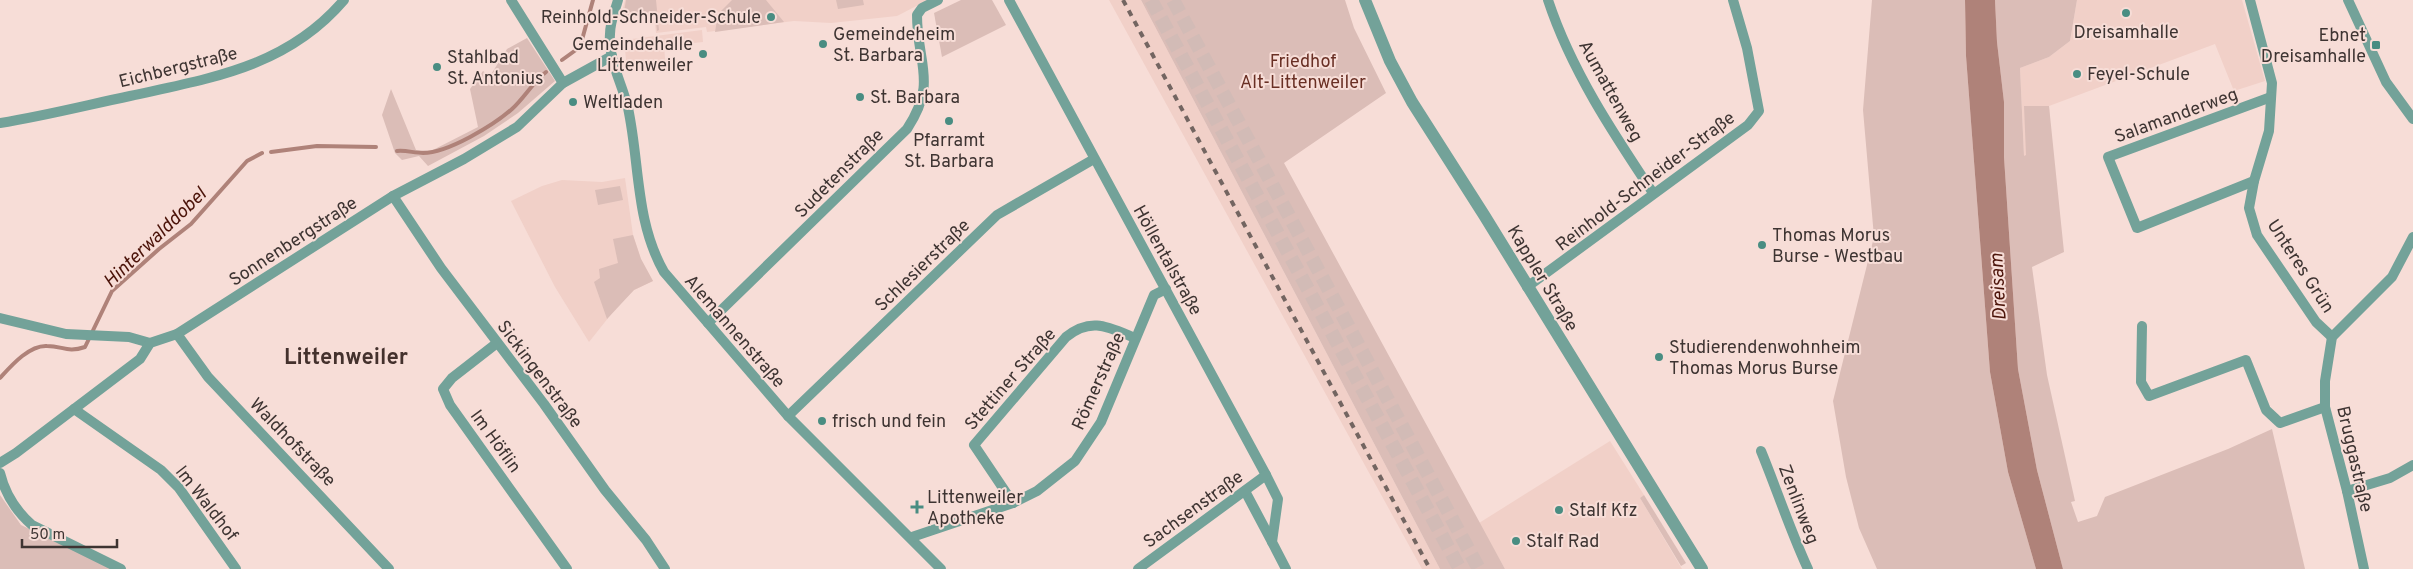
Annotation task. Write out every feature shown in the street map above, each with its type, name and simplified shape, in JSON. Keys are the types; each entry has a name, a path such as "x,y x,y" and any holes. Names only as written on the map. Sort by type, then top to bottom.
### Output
{"street":[{"name":"Eichbergstraße","path":"0,123 229,74 280,53 304,38 333,13 344,0"},
{"path":"512,0 563,83"},
{"name":"Alemannenstraße","path":"618,0 610,34 612,56 627,106 644,223 652,250 673,284 788,416 912,537 941,569"},
{"name":"Sudetenstraße","path":"708,324 907,129 922,103 925,88 917,14 922,8 938,0"},
{"name":"Höllentalstraße","path":"1009,0 1278,499 1272,542"},
{"name":"Kappler Straße","path":"1365,0 1390,61 1405,91 1702,569"},
{"name":"Aumattenweg","path":"1548,0 1562,34 1596,104 1653,193"},
{"name":"Reinhold-Schneider-Straße","path":"1527,287 1748,125 1759,111 1747,48 1733,0"},
{"name":"Unteres Grün","path":"2250,0 2270,70 2271,97 2269,131 2254,181 2249,208 2257,235 2316,322 2332,337"},
{"path":"2348,0 2386,82 2413,119"},
{"name":"Sonnenbergstraße","path":"150,343 177,334 393,196 464,159 517,127 563,83 612,56"},
{"name":"Salamanderweg","path":"2254,181 2137,228 2108,157 2271,97"},
{"name":"Schlesierstraße","path":"788,416 997,214 1094,159"},
{"name":"Sickingenstraße","path":"393,196 441,268 544,404 605,490 646,540 664,569"},
{"path":"2332,337 2392,278 2413,237"},
{"name":"Römerstraße","path":"912,537 1013,503 1037,491 1058,476 1088,444 1101,422 1154,295 1166,289"},
{"path":"0,318 83,337 129,337 150,343 140,359 16,454 0,463"},
{"name":"Stettiner Straße","path":"1013,503 974,445 1066,338 1077,328 1092,325 1108,327 1135,338"},
{"path":"2142,326 2141,382 2149,396 2246,360 2266,410 2280,423 2325,407"},
{"name":"Waldhofstraße","path":"177,334 208,377 389,569"},
{"name":"Bruggastraße","path":"2332,337 2325,381 2325,407 2347,491 2364,569"},
{"name":"Im Höflin","path":"498,343 452,378 443,389 455,412 567,569"},
{"name":"Im Waldhof","path":"74,409 161,470 179,488 236,569"},
{"name":"Zenlinweg","path":"1761,451 1785,512 1788,525 1808,569"},
{"path":"2347,491 2390,478 2413,465"},
{"path":"0,473 4,490 23,517 32,525 121,569"},
{"name":"Sachsenstraße","path":"1138,569 1266,475"},
{"path":"1244,491 1286,569"}],"shaded area":[{"name":"Reinhold-Schneider-Schule","path":"625,0 928,0 897,16 831,23 794,21 707,32 706,27 656,33 654,15 620,20"},
{"path":"1109,0 1141,0 1440,569 1422,569"},
{"name":"Feyel-Schule","path":"2077,0 2242,0 2265,81 2234,91 2215,44 2049,106 2052,154 2024,156 2020,68 2049,57 2070,41"},
{"path":"702,30 703,42 664,46 666,70 627,69 624,40"},
{"path":"625,178 633,235 641,259 653,281 634,290 620,303 589,342 555,287 511,201 542,186 562,180 602,182"},
{"name":"Stalf Kfz","path":"1610,441 1644,495 1640,498 1682,569 1505,569 1479,523"}],"green space":[{"path":"626,0 656,0 659,30 657,31 655,14 623,18"},
{"path":"732,0 766,0 784,22 715,32 718,14"},
{"path":"836,0 863,0 864,5 838,9"},
{"path":"961,0 992,0 1006,25 942,57 934,13"},
{"name":"Friedhof Alt-Littenweiler","path":"1141,0 1345,0 1354,28 1386,93 1284,163 1505,569 1440,569"},
{"path":"1872,0 1965,0 1966,56 1990,372 2008,472 2036,569 1877,569 1859,528 1846,477 1833,401 1874,237 1863,110"},
{"path":"1995,0 2077,0 2070,41 2049,57 2020,68 2024,156 2026,155 2024,106 2049,106 2064,252 2032,267 2047,375 2075,501 2071,502 2078,522 2097,516 2105,497 2228,449 2272,429 2305,569 2063,569 2037,470 2018,369 2004,157 2004,102 1997,42"},
{"path":"527,38 555,81 518,113 484,136 428,166 419,156 402,160 395,153 382,115 391,89 416,150 431,151 478,127 470,89 483,71 490,76 507,49"},
{"path":"620,186 623,200 598,205 595,190"},
{"path":"633,235 641,259 653,281 634,290 607,319 594,282 600,278 599,269 618,263 613,239"},
{"path":"0,495 21,525 113,569 0,569"},
{"path":"1644,495 1686,563 1681,566 1640,498"}],"water":[{"name":"Dreisam","path":"1965,0 1995,0 1997,42 2004,102 2004,157 2018,369 2037,470 2063,569 2036,569 2008,472 1990,372 1966,56"}],"waterway":[{"name":"Hinterwalddobel","path":"562,60 580,47 593,0"},
{"name":"Hinterwalddobel","path":"397,151 433,152 470,137 494,123 512,109 546,72"},
{"name":"Hinterwalddobel","path":"271,152 317,146 376,147"},
{"name":"Hinterwalddobel","path":"0,378 21,357 34,349 47,346 69,349 85,347 112,291 159,249 191,224 247,161 262,153"}],"tunnel":[{"path":"1151,0 1460,569"},
{"path":"1173,0 1479,569"}],"railway":[{"path":"1123,0 1430,569"}],"place":[{"name":"Dreisamhalle","path":"2126,13"},
{"name":"Reinhold-Schneider-Schule","path":"771,17"},
{"name":"Gemeindeheim St. Barbara","path":"823,44"},
{"name":"Ebnet Dreisamhalle","path":"2376,45"},
{"name":"Gemeindehalle Littenweiler","path":"703,54"},
{"name":"Stahlbad St. Antonius","path":"437,67"},
{"name":"Feyel-Schule","path":"2077,74"},
{"name":"St. Barbara","path":"860,97"},
{"name":"Weltladen","path":"573,102"},
{"name":"Pfarramt St. Barbara","path":"949,121"},
{"name":"Thomas Morus Burse - Westbau","path":"1762,245"},
{"name":"Studierendenwohnheim Thomas Morus Burse","path":"1659,357"},
{"name":"frisch und fein","path":"822,421"},
{"name":"Littenweiler Apotheke","path":"917,507"},
{"name":"Stalf Kfz","path":"1559,510"},
{"name":"Stalf Rad","path":"1516,541"}],"district":[{"name":"Littenweiler","path":"346,356"}]}
